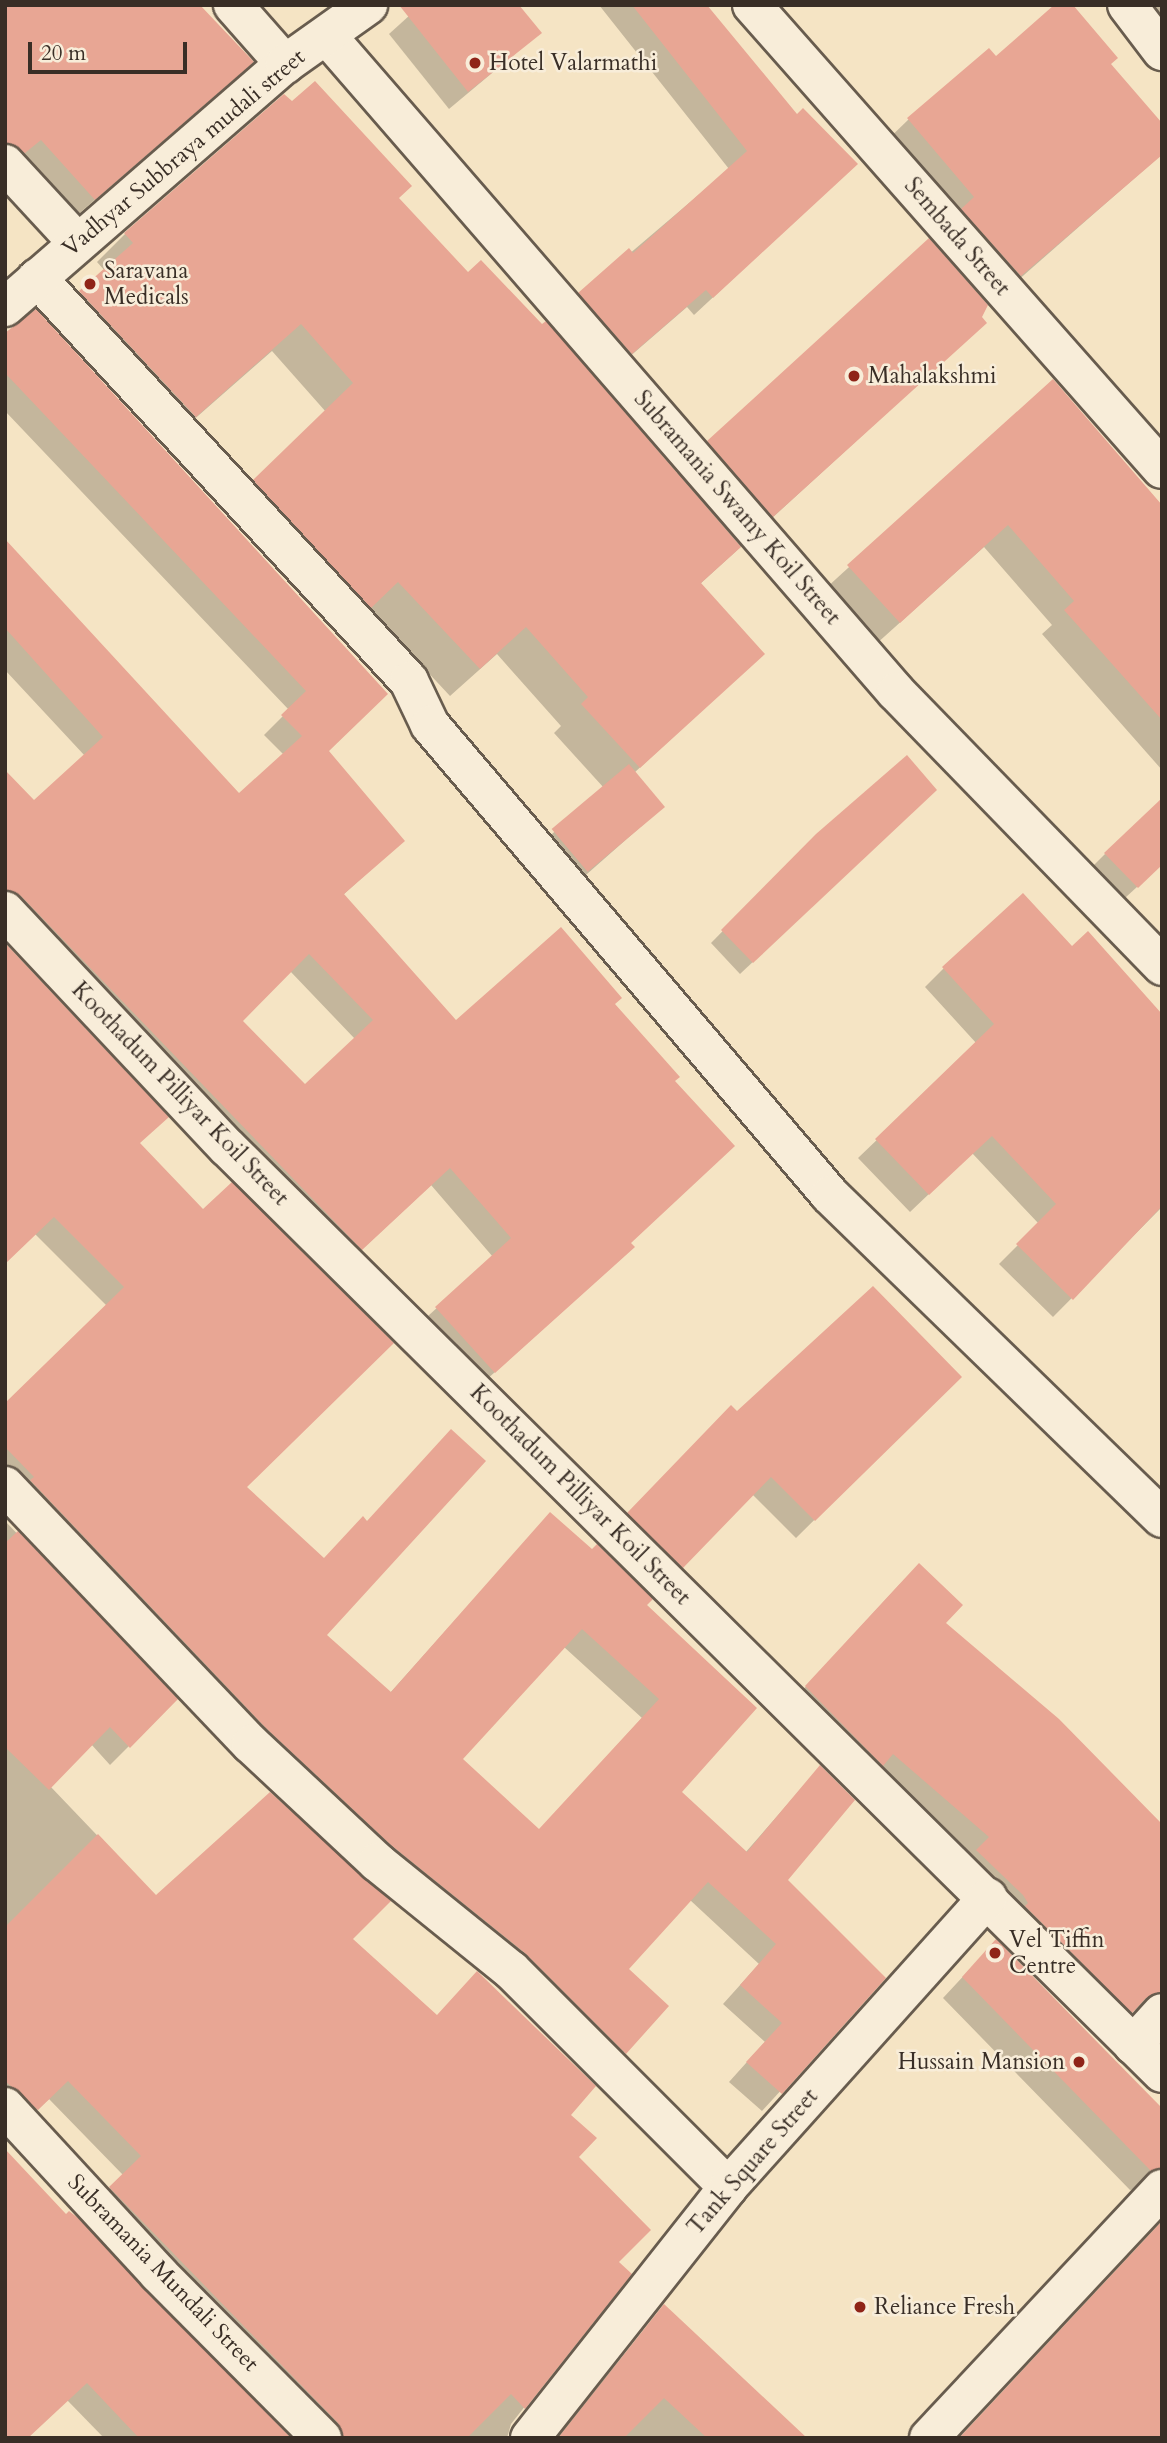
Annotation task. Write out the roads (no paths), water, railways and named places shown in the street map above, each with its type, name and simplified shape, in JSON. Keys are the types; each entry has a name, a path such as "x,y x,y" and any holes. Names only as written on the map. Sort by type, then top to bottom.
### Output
{"street":[{"path":"233,5 285,64"},
{"name":"Vadhyar Subbraya mudali street","path":"5,307 285,64 368,5"},
{"name":"Sembada Street","path":"752,5 1162,469"},
{"path":"1127,5 1162,51"},
{"name":"Subramania Swamy Koil Street","path":"327,36 896,692 1162,966"},
{"path":"5,164 77,242"},
{"path":"37,278 409,681 430,725 830,1195 1162,1518"},
{"name":"Koothadum Pilliyar Koil Street","path":"5,911 227,1147 988,1897 1162,2073"},
{"path":"5,1486 251,1744 377,1862 511,1970 728,2187"},
{"name":"Tank Square Street","path":"530,2438 728,2187 988,1897"},
{"path":"1133,2045 1162,2013"},
{"name":"Subramania Mundali Street","path":"5,2107 158,2273 322,2438"},
{"path":"929,2438 1162,2189"}],"place":[{"name":"Hotel Valarmathi","path":"475,63"},
{"name":"Saravana Medicals","path":"90,284"},
{"name":"Mahalakshmi","path":"854,376"},
{"name":"Vel Tiffin Centre","path":"995,1953"},
{"name":"Hussain Mansion","path":"1079,2062"},
{"name":"Reliance Fresh","path":"860,2307"}]}
